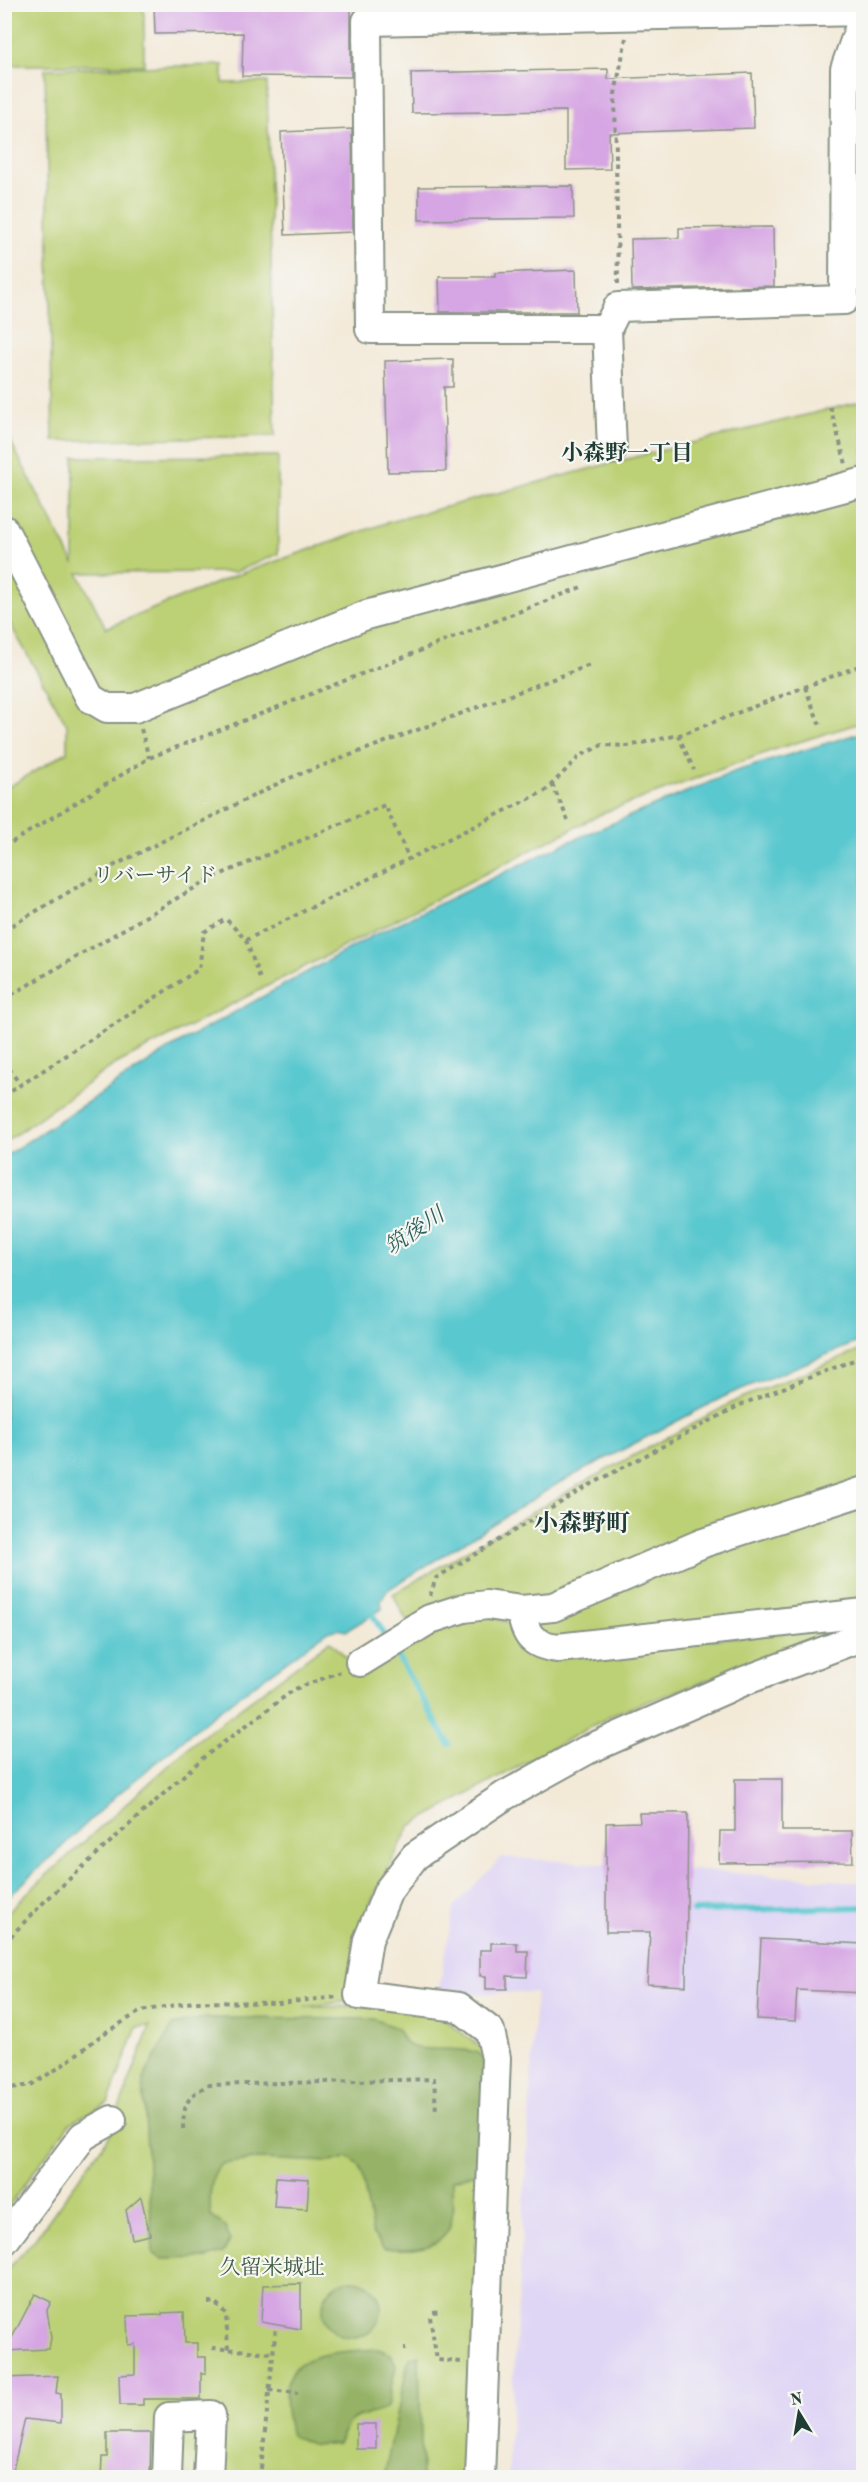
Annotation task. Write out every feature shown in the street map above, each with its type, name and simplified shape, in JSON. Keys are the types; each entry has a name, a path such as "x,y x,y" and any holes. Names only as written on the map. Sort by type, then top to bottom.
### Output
{"street":[{"path":"630,11 864,13 845,69 844,300 613,318 370,329 367,13 630,11"},
{"path":"612,449 613,318"},
{"path":"4,530 90,698 107,708 135,708 366,615 858,483"},
{"path":"360,1662 430,1619 464,1608 487,1605 521,1610 553,1607 703,1543 864,1491"},
{"path":"521,1610 523,1624 529,1636 541,1646 558,1648 864,1613"},
{"path":"480,2478 496,2058 490,2031 459,2007 359,1995 368,1940 388,1891 415,1856 504,1796 587,1750 744,1681 864,1636"},
{"path":"4,2241 83,2136 112,2120"},
{"path":"167,2478 169,2417 211,2415 208,2478"}],"path":[{"path":"613,318 615,94 630,11"},
{"path":"830,407 858,483"},
{"path":"4,847 149,758 584,586"},
{"path":"246,940 545,791 580,756 603,745 628,746 678,735 864,664"},
{"path":"4,930 115,865 286,779 590,665"},
{"path":"805,687 821,728"},
{"path":"135,708 149,758"},
{"path":"678,735 694,771"},
{"path":"552,784 568,820"},
{"path":"4,999 210,879 385,805 409,859"},
{"path":"4,1096 199,969 204,932 226,919 246,940 260,979"},
{"path":"4,1061 21,1086"},
{"path":"430,1619 425,1608 436,1578 588,1486 740,1405 864,1356"},
{"path":"4,1943 44,1902 204,1757 295,1689 334,1676 360,1662"},
{"path":"4,2089 31,2085 60,2067 103,2034 141,2011 193,2002 279,2003 359,1995"},
{"path":"183,2129 184,2109 193,2093 209,2085 434,2079 436,2111"},
{"path":"208,2302 215,2302 226,2314 228,2349"},
{"path":"433,2312 442,2311"},
{"path":"430,2317 437,2360 485,2364"},
{"path":"260,2478 276,2327"},
{"path":"212,2348 273,2354"},
{"path":"269,2390 298,2393"}],"shaded area":[{"path":"502,1857 863,1882 863,2477 508,2477 536,1992 438,1995 454,1906"}],"green space":[{"path":"5,4 144,5 144,65 5,65"},
{"path":"223,65 223,83 267,82 275,436 53,441 45,69"},
{"name":"リバーサイド","path":"863,401 863,722 773,750 605,812 114,1065 5,1142 5,789 67,752 67,725 5,615 4,429 74,564 74,457 278,456 278,554 235,572 78,573 106,628 231,577 389,522 615,462"},
{"path":"863,1349 863,1484 544,1600 407,1622 393,1594 577,1486 739,1399"},
{"path":"863,1497 863,1606 563,1641 539,1632 530,1616"},
{"name":"久留米城址","path":"481,1614 507,1622 538,1656 863,1625 616,1713 410,1826 363,1918 351,2001 304,2007 390,2006 435,2012 488,2053 473,2477 5,2477 5,2273 35,2239 108,2138 150,2026 137,2027 108,2103 70,2123 5,2211 4,1917 26,1894 196,1741 330,1641 359,1670 438,1624"},
{"path":"205,2018 373,2019 397,2028 406,2043 413,2047 479,2053 484,2060 481,2168 475,2174 452,2180 451,2222 441,2239 433,2244 414,2249 384,2248 373,2234 360,2166 348,2157 331,2162 258,2159 221,2164 214,2176 210,2195 211,2216 225,2226 230,2241 223,2253 208,2258 162,2259 153,2253 143,2079 173,2025"},
{"path":"346,2280 358,2280 373,2288 381,2303 381,2315 373,2330 358,2338 346,2338 331,2330 323,2315 323,2303 331,2288"},
{"path":"378,2349 391,2354 396,2365 387,2407 378,2412 354,2418 338,2443 314,2445 291,2435 286,2408 286,2387 292,2373 302,2363 334,2353"},
{"path":"419,2355 422,2477 384,2477 409,2358"}],"water":[{"name":"筑後川","path":"863,732 863,1340 727,1395 557,1484 386,1591 381,1601 382,1609 346,1631 338,1629 327,1632 209,1718 117,1795 5,1900 5,1156 172,1047 372,936 566,843 736,771"}],"building":[{"path":"154,4 351,4 351,77 242,76 243,33 155,34"},
{"path":"608,69 608,79 752,73 754,128 609,133 610,169 566,170 566,111 412,113 411,73"},
{"path":"352,129 353,232 285,235 281,132"},
{"path":"573,186 574,218 419,220 419,187"},
{"path":"773,227 774,286 632,290 631,239 679,238 679,228"},
{"path":"576,270 577,312 440,312 439,277 495,277 495,273"},
{"path":"453,359 453,387 444,387 446,471 388,472 385,361"},
{"path":"735,1779 782,1779 782,1831 852,1831 853,1862 719,1863 720,1831 735,1831"},
{"path":"639,1813 688,1813 686,1986 647,1984 650,1932 606,1932 606,1823 640,1822"},
{"path":"761,1939 864,1944 864,1993 797,1990 795,2021 757,2019"},
{"path":"491,1943 517,1943 517,1951 528,1951 527,1977 507,1976 507,1989 486,1989 486,1976 480,1976 480,1950 491,1950"},
{"path":"276,2177 309,2179 307,2209 274,2207"},
{"path":"141,2197 150,2235 132,2239 126,2210"},
{"path":"301,2284 301,2329 261,2322 263,2285"},
{"path":"35,2294 51,2302 47,2310 51,2338 49,2349 5,2351"},
{"path":"184,2312 185,2343 197,2343 197,2357 206,2357 206,2373 201,2373 201,2399 143,2399 143,2405 120,2405 119,2375 135,2374 135,2344 128,2345 127,2316"},
{"path":"58,2376 56,2393 61,2394 61,2423 25,2419 11,2478 4,2478 4,2378"},
{"path":"356,2424 376,2424 376,2449 356,2449"},
{"path":"107,2433 151,2433 150,2478 101,2478 102,2457 107,2457"}],"waterway":[{"path":"369,1608 386,1638"},
{"path":"393,1649 449,1744"},
{"path":"693,1911 864,1907"}],"district":[{"name":"小森野一丁目","path":"627,452"},
{"name":"小森野町","path":"582,1523"}]}
